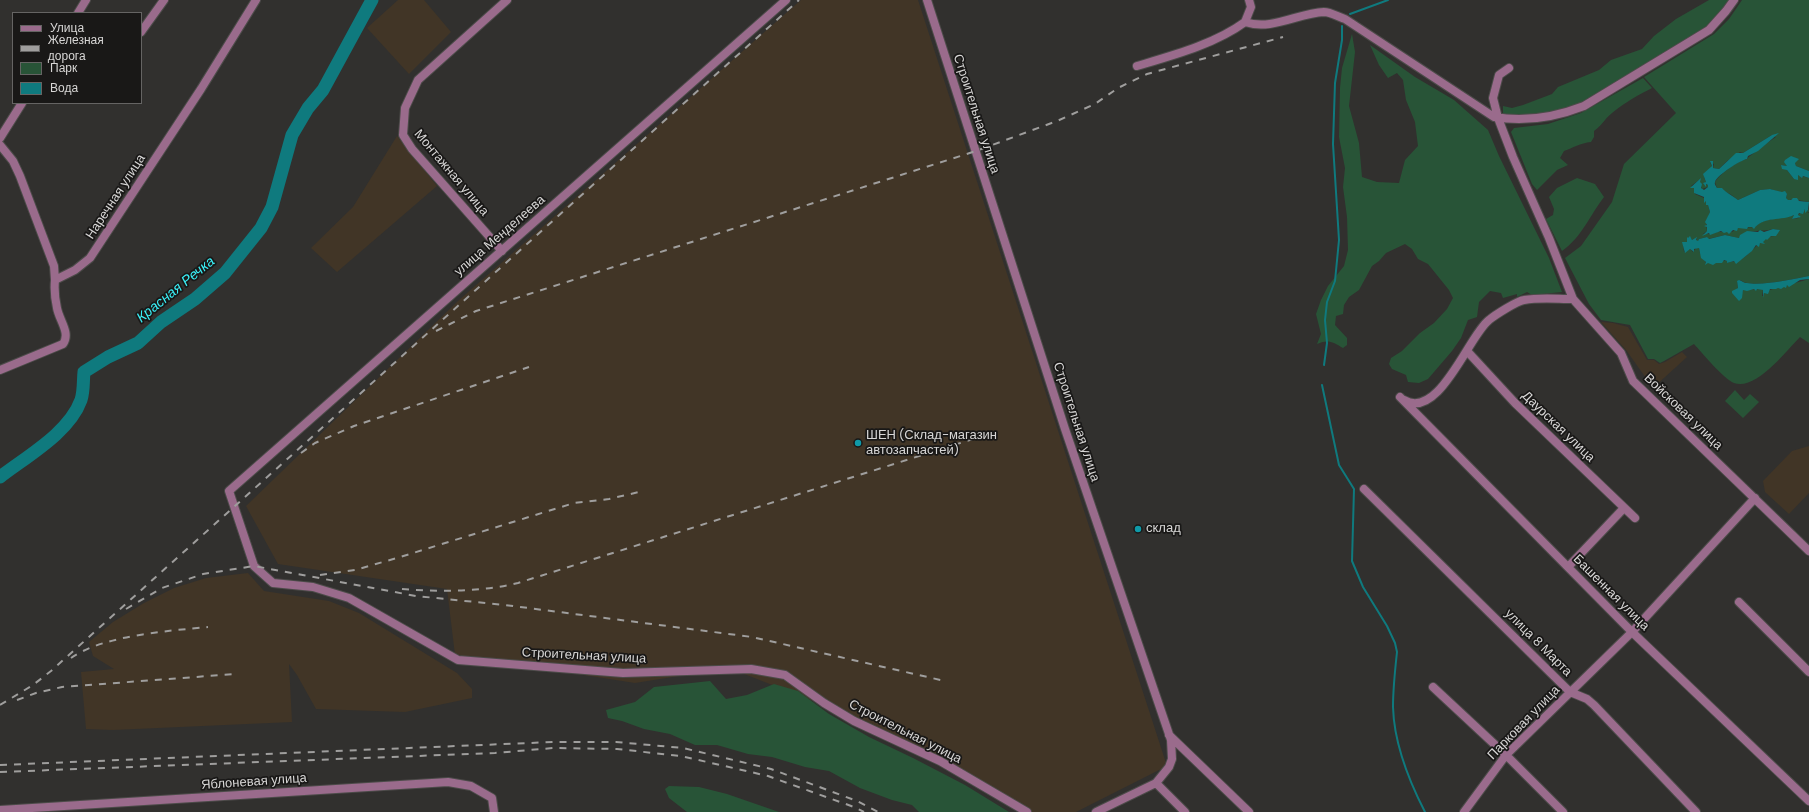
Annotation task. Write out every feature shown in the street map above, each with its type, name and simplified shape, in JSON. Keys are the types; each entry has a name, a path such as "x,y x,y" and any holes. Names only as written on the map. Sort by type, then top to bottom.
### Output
{"street":[{"path":"79,12 86,0"},
{"path":"142,31 164,0"},
{"name":"Наречная улица","path":"55,280 75,270 90,258 201,89 256,0"},
{"name":"Монтажная улица","path":"502,251 412,149 403,135 405,108 418,80 507,0"},
{"name":"улица Менделеева","path":"229,491 786,0"},
{"name":"Строительная улица","path":"926,0 1065,429 1169,734 1172,759 1169,767 1156,783 1096,812"},
{"path":"1137,66 1234,31 1246,22 1251,7 1249,0"},
{"path":"1246,22 1254,25 1270,24 1325,12 1345,19 1494,117 1515,120 1566,113 1584,106 1709,30 1734,0"},
{"path":"1467,351 1488,320 1522,300 1573,299 1498,118 1493,98 1499,76 1509,68"},
{"path":"0,138 21,104"},
{"path":"0,145 12,161 20,176 54,266 54,294 57,311 66,332 66,340 63,344 0,370"},
{"name":"Войсковая улица","path":"1573,299 1621,353 1633,381 1809,551"},
{"name":"Башенная улица","path":"1467,351 1437,392 1428,399 1414,403 1408,402 1400,397 1632,632 1809,801"},
{"name":"Даурская улица","path":"1467,351 1515,403 1635,518"},
{"name":"улица 8 Марта","path":"1364,489 1570,692 1587,699 1594,705 1696,812"},
{"name":"Строительная улица","path":"229,491 254,566 273,582 314,587 349,598 458,660 623,673 751,668 785,675 824,703 854,721 940,762 1027,812"},
{"name":"Парковая улица","path":"1464,812 1506,755 1632,632 1755,498"},
{"path":"1568,567 1624,508"},
{"path":"1739,602 1809,672"},
{"path":"1433,687 1506,755 1563,812"},
{"path":"1169,734 1250,812"},
{"name":"Яблоневая улица","path":"0,810 448,782 471,786 492,798 494,812"},
{"path":"1156,783 1185,812"}],"shaded area":[{"path":"398,0 424,0 451,32 409,74 367,28"},
{"path":"801,0 918,0 1167,766 1076,812 1031,812 869,723 729,668 635,683 455,655 447,589 278,564 246,506 458,301"},
{"path":"397,136 437,186 337,272 311,248 353,207"},
{"path":"1601,322 1613,323 1628,327 1647,360 1654,360 1659,364 1682,352 1687,357 1653,388 1626,350"},
{"path":"1809,446 1809,493 1789,514 1765,492 1763,481 1792,451"},
{"path":"248,573 264,591 329,601 359,613 457,673 472,689 472,698 405,712 316,709 297,675 289,664 292,722 113,730 86,729 81,672 114,669 93,656 89,642 113,622 144,603 174,588 206,578"}],"green space":[{"path":"1709,0 1732,0 1709,29 1583,103 1554,113 1543,115 1523,117 1503,115 1503,106 1512,108 1552,94 1558,87 1599,70 1611,60 1642,49 1654,36 1676,19"},
{"path":"1742,0 1809,0 1809,171 1796,166 1795,163 1787,166 1781,165 1794,179 1798,175 1809,178 1809,202 1792,199 1788,201 1786,198 1787,194 1770,189 1760,190 1738,200 1717,188 1715,182 1721,175 1729,168 1747,159 1776,137 1772,135 1743,153 1740,152 1719,169 1713,168 1714,164 1710,162 1712,166 1704,177 1706,182 1704,184 1708,185 1708,187 1702,189 1699,180 1691,186 1694,188 1695,194 1704,198 1710,212 1706,222 1707,231 1703,234 1732,232 1738,228 1755,227 1758,224 1768,220 1795,215 1792,219 1799,218 1798,215 1805,209 1805,211 1807,211 1809,209 1809,212 1807,213 1809,213 1809,276 1761,284 1746,283 1740,280 1737,282 1738,288 1734,291 1735,295 1740,299 1743,290 1761,289 1763,290 1763,296 1764,293 1775,288 1809,279 1809,343 1800,337 1779,360 1761,376 1743,384 1730,381 1694,344 1660,363 1654,359 1648,359 1630,325 1601,320 1589,304 1565,258 1581,246 1612,202 1624,164 1676,113 1644,77 1714,34 1729,19","holes":["1773,229 1779,230 1775,236 1761,242 1744,257 1737,261 1727,263 1727,261 1706,263 1700,253 1699,248 1696,248 1693,252 1690,249 1684,252 1683,243 1687,242 1690,237 1692,240 1697,238 1696,241 1707,237 1708,239 1725,235 1739,238 1750,232"]},
{"path":"1352,34 1355,52 1349,106 1359,143 1362,177 1377,182 1399,183 1405,160 1418,146 1415,122 1406,100 1403,80 1397,73 1388,78 1379,65 1370,45 1415,77 1454,100 1488,130 1499,156 1549,258 1562,292 1532,295 1527,292 1517,297 1517,294 1503,298 1501,293 1490,291 1479,302 1477,317 1468,320 1461,338 1452,351 1428,379 1419,383 1408,382 1406,375 1392,369 1389,364 1391,358 1402,351 1420,333 1434,323 1447,309 1453,298 1449,290 1428,264 1418,259 1412,249 1405,244 1386,253 1372,266 1359,290 1349,297 1344,305 1343,314 1336,316 1335,325 1347,338 1347,345 1343,348 1330,342 1317,344 1321,334 1316,314 1328,286 1344,266 1348,250 1347,217 1343,187 1345,168 1339,137 1342,68"},
{"path":"1643,78 1652,88 1627,102 1609,115 1594,131 1594,137 1591,142 1580,144 1564,151 1560,158 1568,165 1557,170 1537,190 1532,184 1511,132 1514,128 1548,124 1581,113"},
{"path":"1577,178 1595,184 1604,197 1580,233 1562,251 1546,219 1553,215 1554,209 1549,197 1557,188"},
{"path":"1735,390 1744,400 1750,394 1759,402 1743,418 1725,401"},
{"path":"710,681 726,699 747,695 774,684 798,691 829,714 869,737 965,785 1009,812 919,812 912,805 892,800 860,788 829,771 805,767 772,757 748,754 717,745 695,745 670,734 644,729 622,721 608,718 606,710 635,702 654,687"},
{"path":"669,786 699,787 727,794 779,812 687,812 669,798 665,789"}],"water":[{"path":"1779,133 1758,151 1748,156 1747,159 1724,172 1717,179 1715,184 1717,188 1722,188 1738,200 1760,190 1770,189 1782,192 1785,191 1787,194 1786,198 1788,200 1797,198 1799,201 1809,202 1808,210 1805,213 1805,209 1803,214 1799,213 1798,215 1801,217 1792,219 1794,215 1767,220 1762,222 1754,229 1752,227 1748,227 1747,229 1738,228 1737,231 1733,230 1729,234 1721,231 1702,236 1707,231 1707,227 1704,226 1707,225 1705,222 1710,212 1708,205 1706,205 1706,201 1704,203 1704,197 1694,193 1694,188 1690,188 1701,178 1701,188 1704,190 1708,187 1708,185 1706,184 1706,187 1703,183 1706,182 1703,174 1712,166 1710,161 1713,161 1713,168 1719,169 1736,153 1743,153 1772,135"},
{"path":"1791,156 1799,159 1795,163 1796,166 1809,171 1809,178 1803,176 1802,178 1798,175 1798,180 1794,179 1787,170 1782,169 1781,165 1787,166 1784,162"},
{"path":"1773,229 1780,230 1776,236 1771,236 1767,240 1766,239 1763,242 1765,244 1760,243 1759,247 1756,245 1752,251 1736,264 1734,261 1727,263 1727,261 1724,260 1722,263 1716,263 1713,265 1708,263 1705,265 1706,262 1701,258 1699,248 1694,249 1694,252 1690,249 1685,253 1682,242 1687,242 1687,237 1688,238 1690,236 1692,240 1697,237 1696,240 1698,241 1699,239 1707,237 1709,239 1725,235 1739,238 1740,235 1747,231 1758,232 1760,230 1764,232"},
{"path":"1809,276 1809,279 1800,280 1789,287 1787,285 1786,288 1770,289 1768,294 1764,293 1763,298 1763,290 1757,289 1756,291 1754,289 1747,291 1743,290 1742,298 1739,301 1732,293 1732,291 1738,288 1737,281 1739,280 1746,283 1761,284"}],"waterway":[{"name":"Красная Речка","path":"0,477 46,443 67,423 81,400 84,372 108,357 138,343 161,322 195,299 225,273 261,228 272,207 292,135 308,108 323,90 372,0"},
{"path":"1350,14 1388,0"},
{"path":"1324,365 1327,343 1325,320 1327,302 1335,281 1339,240 1333,144 1335,83 1342,40 1342,26"},
{"path":"1322,385 1339,465 1354,489 1352,561 1363,587 1387,626 1395,643 1397,652 1393,707 1396,734 1403,761 1425,812"}],"railway":[{"path":"0,705 33,685 51,671 799,0"},
{"path":"436,331 476,311 976,151 1057,121 1095,104 1118,88 1147,74 1283,37"},
{"path":"301,453 315,443 354,426 529,367"},
{"path":"402,589 431,591 475,590 518,583 973,439"},
{"path":"320,575 355,570 574,503 609,499 639,492"},
{"path":"126,609 162,588 203,574 254,566 416,596 505,605 752,637 945,681"},
{"path":"71,658 85,650 118,639 137,635 208,627"},
{"path":"17,700 36,693 62,687 235,674"},
{"path":"0,765 553,742 616,742 683,748 771,769 857,801 878,812"},
{"path":"0,772 495,753 553,748 617,749 681,756 768,776 864,812"}],"place":[{"name":"ШЕН (Склад-магазин автозапчастей)","path":"858,443"},
{"name":"склад","path":"1138,529"}]}
